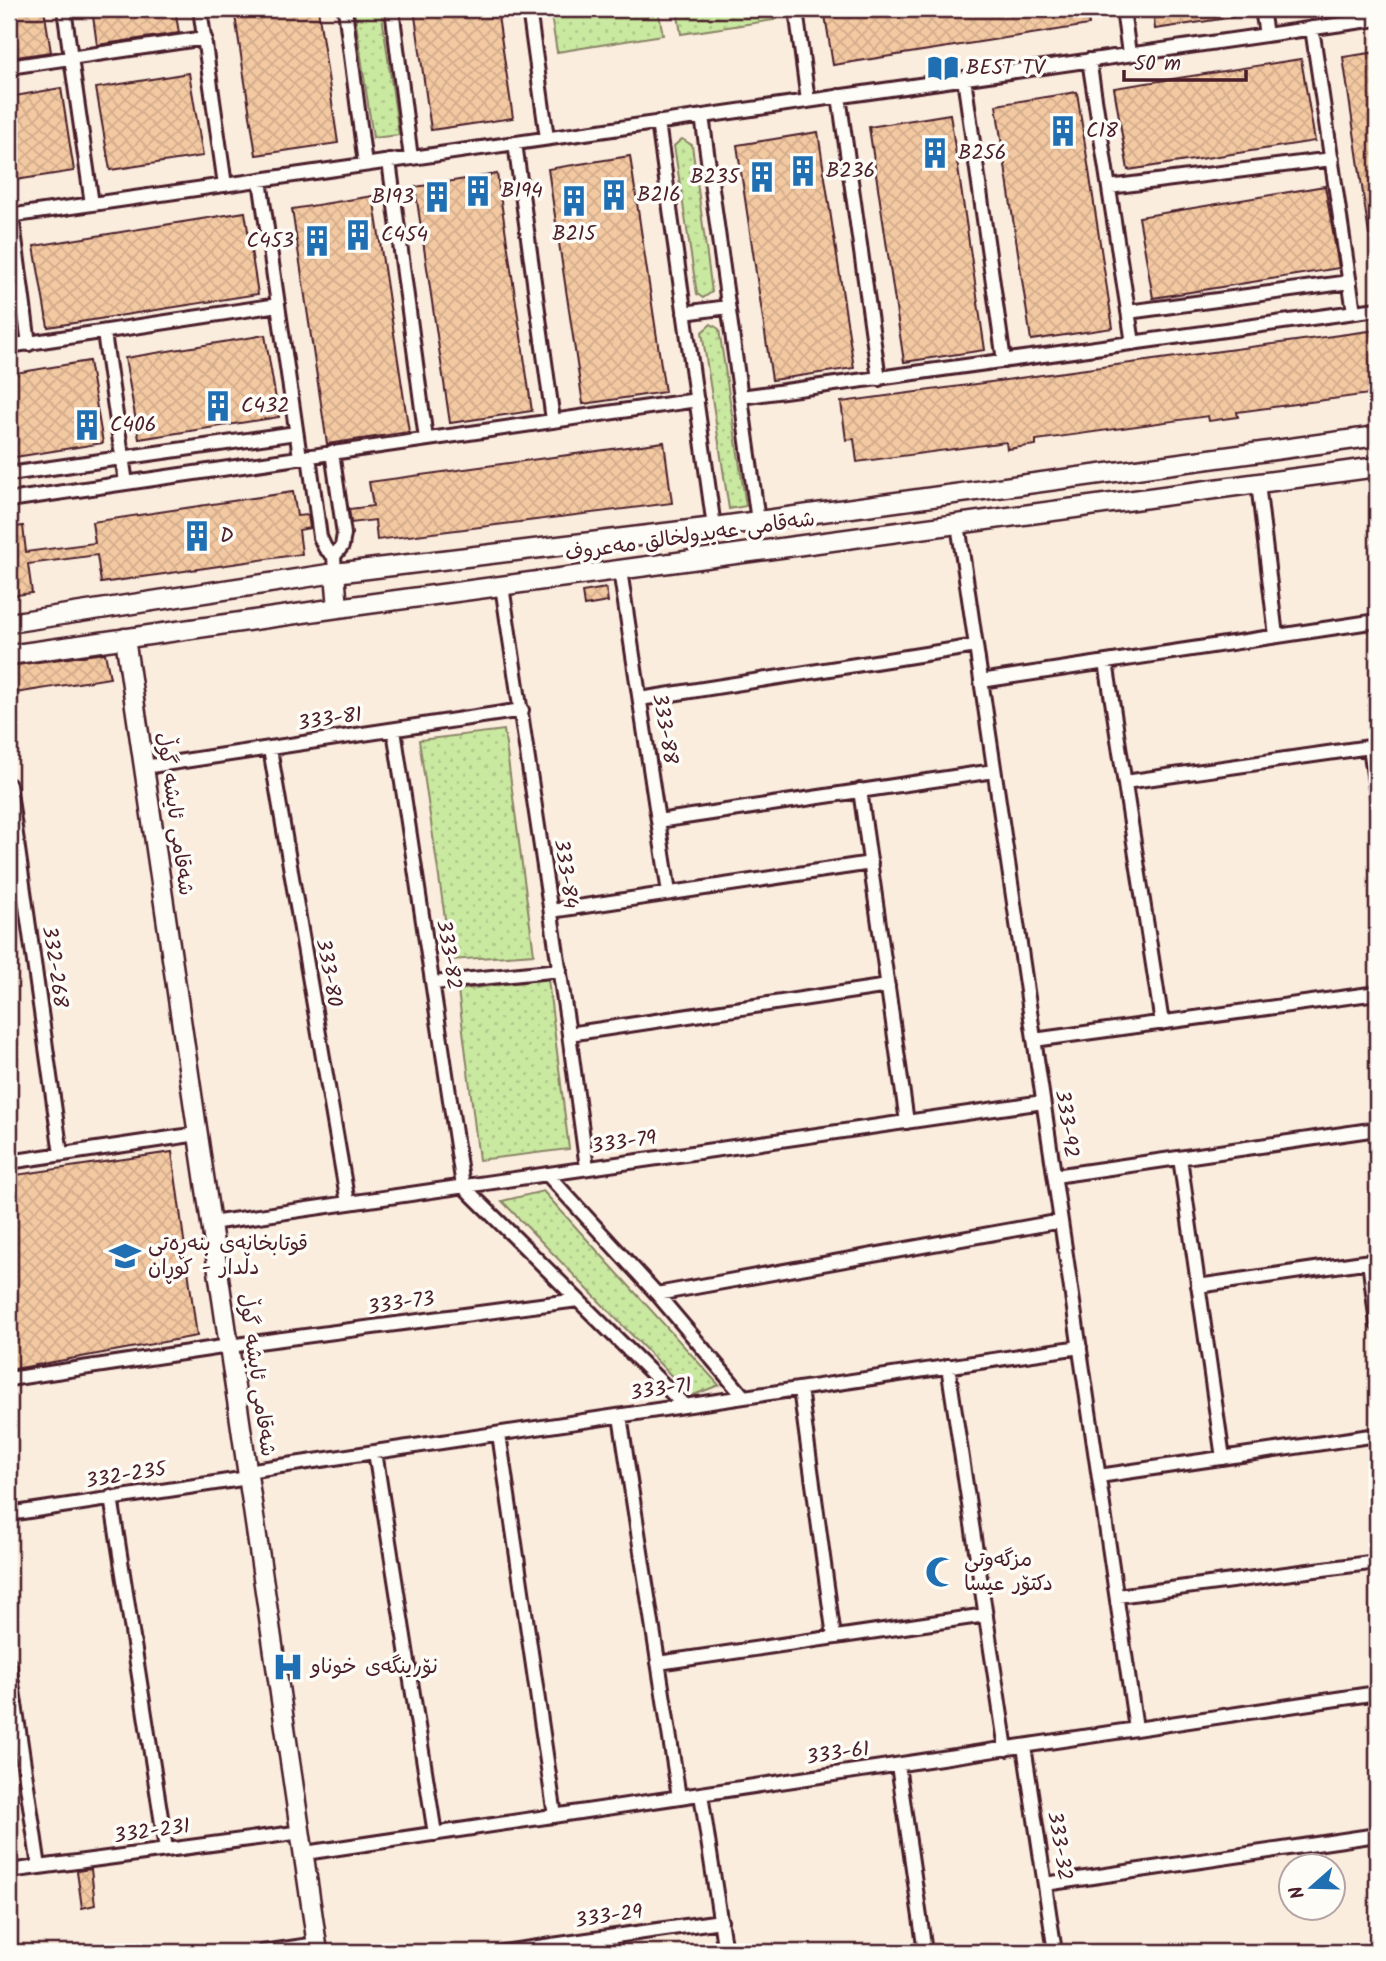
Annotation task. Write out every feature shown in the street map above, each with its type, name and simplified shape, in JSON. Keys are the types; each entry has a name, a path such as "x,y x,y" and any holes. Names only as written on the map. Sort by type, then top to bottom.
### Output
{"main road":[{"name":"شەقامی عەبدولخالق مەعروف","path":"9,623 335,564 714,527 1377,436"},
{"path":"1146,467 1151,498"},
{"name":"شەقامی عەبدولخالق مەعروف","path":"9,655 1377,467"},
{"path":"335,564 338,608"},
{"name":"شەقامی ئایشە گوڵ","path":"125,638 317,1948"}],"street":[{"path":"64,9 92,204"},
{"path":"200,9 225,185"},
{"path":"345,9 365,164"},
{"path":"391,9 411,158"},
{"path":"529,9 547,138"},
{"path":"796,9 808,101"},
{"path":"1123,9 1129,54"},
{"path":"1262,9 1266,35"},
{"path":"29,344 10,216 1377,19"},
{"path":"1312,28 1354,312"},
{"path":"9,67 205,38"},
{"path":"1089,60 1133,343"},
{"path":"964,78 1004,361"},
{"path":"839,96 879,379"},
{"path":"702,116 758,521"},
{"path":"658,122 714,527"},
{"path":"515,143 553,420"},
{"path":"1109,187 1332,159"},
{"path":"389,161 426,439"},
{"path":"260,180 296,433 304,457 320,537 335,564"},
{"path":"1128,312 1350,282"},
{"path":"9,346 278,305"},
{"path":"684,313 728,307"},
{"path":"741,397 1377,309"},
{"path":"104,333 126,483"},
{"path":"9,500 696,400"},
{"path":"9,474 296,433"},
{"path":"332,452 344,534 335,564"},
{"path":"1258,483 1276,636"},
{"name":"333-92","path":"958,524 1136,1729"},
{"name":"333-88","path":"620,570 669,894"},
{"name":"333-84","path":"502,586 587,1168"},
{"path":"981,681 1377,621"},
{"path":"640,699 976,646"},
{"path":"1106,662 1162,1023"},
{"name":"333-81","path":"144,767 522,710"},
{"name":"333-82","path":"394,730 463,1186"},
{"path":"1125,782 1374,746 1377,796"},
{"name":"333-80","path":"270,749 348,1203"},
{"path":"658,821 994,771"},
{"name":"332-268","path":"9,785 61,1154"},
{"path":"860,790 907,1122"},
{"path":"551,911 871,863"},
{"path":"432,984 560,970"},
{"path":"569,1034 888,986"},
{"path":"1034,1041 1377,993"},
{"name":"333-79","path":"211,1223 1044,1102"},
{"path":"1055,1176 1377,1129"},
{"path":"9,1162 198,1134"},
{"path":"1180,1158 1223,1458"},
{"path":"547,1174 657,1294 744,1397"},
{"path":"463,1186 685,1406"},
{"path":"657,1294 1061,1221"},
{"path":"1198,1286 1373,1261 1377,1324"},
{"name":"333-73","path":"9,1379 229,1346 578,1300"},
{"name":"333-71","path":"248,1475 376,1452 1080,1347"},
{"path":"948,1366 1006,1749"},
{"path":"800,1389 834,1637"},
{"path":"620,1416 679,1797"},
{"path":"499,1434 555,1816"},
{"path":"1099,1476 1377,1435"},
{"path":"376,1452 435,1834"},
{"name":"332-235","path":"9,1514 248,1475"},
{"path":"111,1497 166,1849"},
{"path":"1117,1596 1377,1562"},
{"path":"658,1663 986,1615"},
{"path":"9,1663 39,1867"},
{"name":"333-61","path":"304,1853 1377,1693"},
{"name":"333-32","path":"1024,1746 1055,1952"},
{"path":"898,1765 925,1952"},
{"path":"701,1794 725,1952"},
{"name":"332-231","path":"9,1871 302,1832"},
{"path":"1045,1884 1377,1835"},
{"name":"333-29","path":"503,1952 721,1921"},
{"path":"263,1952 317,1948"}],"green space":[{"path":"354,9 381,9 399,135 373,138"},
{"path":"550,9 564,9 565,14 597,9 658,9 663,35 557,52"},
{"path":"677,9 773,9 774,20 681,34"},
{"path":"682,139 692,145 712,292 703,298 697,294 674,146"},
{"path":"711,324 719,329 746,506 729,509 702,332"},
{"path":"504,730 534,954 451,960 419,740"},
{"path":"548,979 569,1149 479,1160 458,990"},
{"path":"543,1191 719,1385 691,1396 502,1201"}],"building":[{"path":"9,9 44,9 51,52 9,58"},
{"path":"92,9 175,9 179,33 97,45"},
{"path":"234,9 318,9 338,143 256,155"},
{"path":"414,9 497,9 513,118 431,130"},
{"path":"824,9 1087,9 1089,25 833,65"},
{"path":"1153,9 1240,9 1241,16 1155,29"},
{"path":"1377,52 1377,234 1369,235 1343,57"},
{"path":"1301,59 1315,141 1128,170 1114,88"},
{"path":"189,73 203,156 110,170 96,88"},
{"path":"61,88 74,171 9,181 9,97"},
{"path":"1077,92 1113,328 1031,340 996,105"},
{"path":"950,114 985,350 904,362 869,127"},
{"path":"818,132 854,368 772,380 737,145"},
{"path":"630,156 665,392 583,404 548,169"},
{"path":"497,174 532,411 450,423 415,187"},
{"path":"1325,186 1339,268 1153,298 1139,217"},
{"path":"373,196 409,432 327,444 292,209"},
{"path":"245,212 258,294 48,327 34,246"},
{"path":"1377,330 1377,393 1237,412 1238,417 1209,421 1208,416 1036,440 1036,445 1007,449 1006,442 857,462 854,439 846,440 841,402"},
{"path":"265,335 279,417 139,439 125,358"},
{"path":"89,361 103,443 9,458 9,374"},
{"path":"664,442 672,503 377,540 375,520 351,523 349,509 373,506 369,482"},
{"name":"D","path":"293,492 297,516 308,515 310,528 299,530 302,554 101,583 97,555 28,564 32,593 9,596 9,528 23,526 26,552 95,543 92,522"},
{"path":"606,588 608,602 584,606 582,592"},
{"path":"105,653 110,678 9,694 9,666"},
{"path":"172,1152 197,1336 9,1370 9,1176"},
{"path":"91,1869 95,1905 82,1908 77,1871"}],"place":[{"name":"BEST TV","path":"943,68"},
{"name":"C18","path":"1063,131"},
{"name":"B256","path":"935,153"},
{"name":"B236","path":"803,171"},
{"name":"B235","path":"762,177"},
{"name":"B194","path":"478,191"},
{"name":"B216","path":"614,195"},
{"name":"B193","path":"437,197"},
{"name":"B215","path":"574,201"},
{"name":"C454","path":"358,235"},
{"name":"C453","path":"317,241"},
{"name":"C432","path":"218,406"},
{"name":"C406","path":"87,425"},
{"name":"D","path":"197,536"},
{"name":"قوتابخانەی بنەڕەتی دڵدار - کوڕان","path":"125,1256"},
{"name":"مزگەوتی دکتۆر عیسا","path":"941,1572"},
{"name":"نۆرینگەی خوناو","path":"288,1667"}]}
